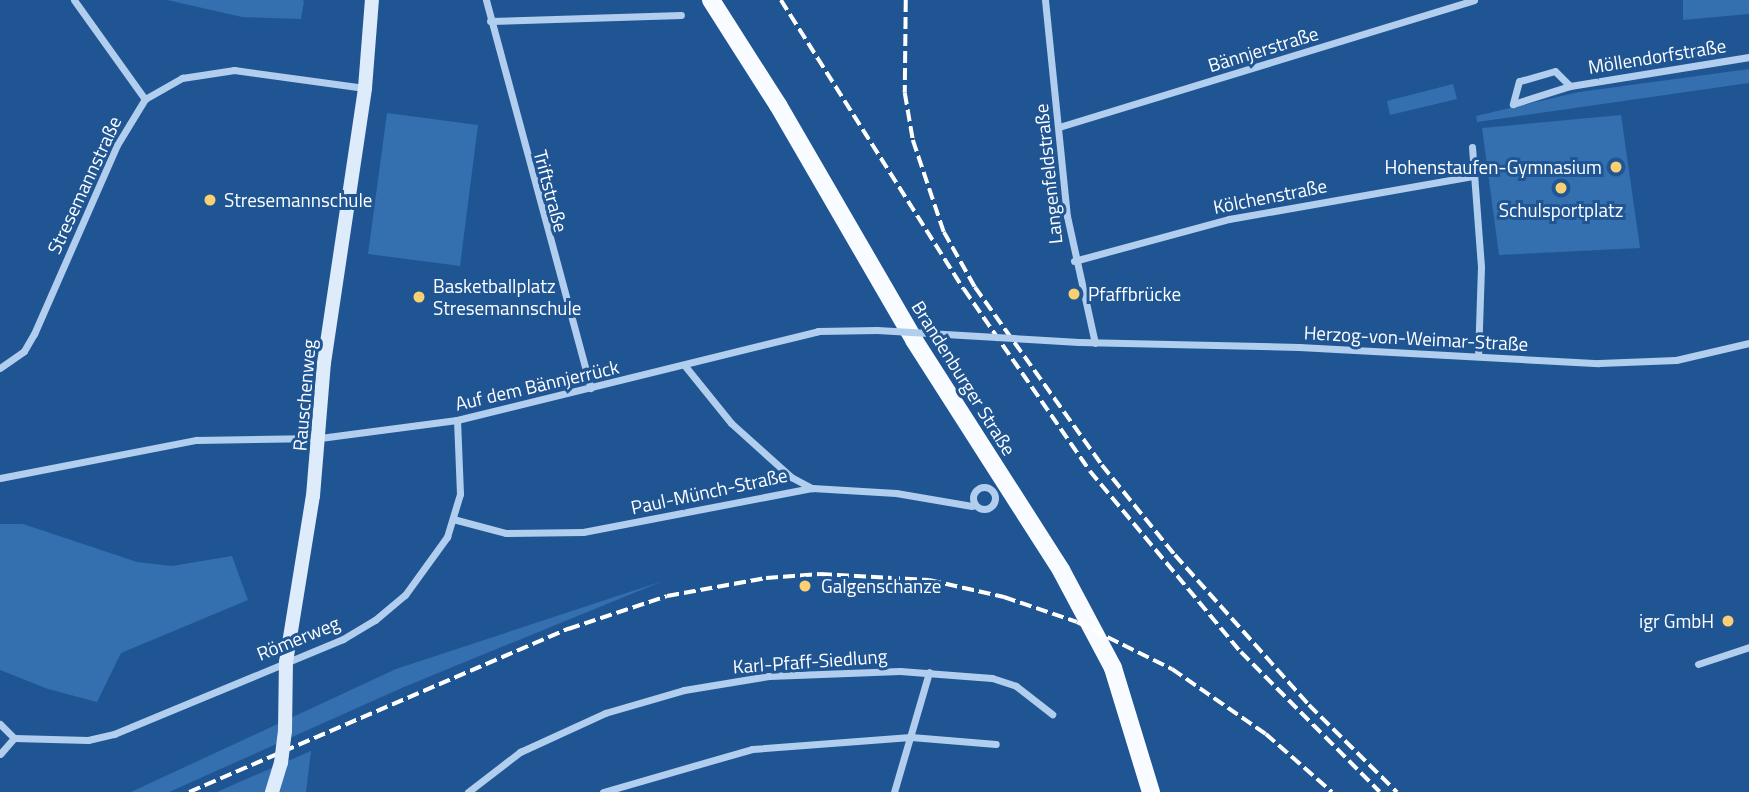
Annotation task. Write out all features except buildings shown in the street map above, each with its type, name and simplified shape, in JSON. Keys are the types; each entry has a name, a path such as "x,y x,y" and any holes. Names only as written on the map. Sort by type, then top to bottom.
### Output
{"main road":[{"name":"Brandenburger Straße","path":"711,0 778,105 914,340 1061,570 1113,668 1151,792"}],"street":[{"path":"74,0 145,99"},
{"name":"Rauschenweg","path":"272,792 281,763 285,731 286,662 320,438 324,363 365,88 372,0"},
{"name":"Triftstraße","path":"486,0 591,388"},
{"name":"Langenfeldstraße","path":"1045,0 1074,261 1094,343"},
{"name":"Bännjerstraße","path":"1059,127 1474,0"},
{"path":"490,21 681,15"},
{"name":"Möllendorfstraße","path":"1570,86 1555,71 1519,81 1513,104 1570,86 1749,57"},
{"name":"Stresemannstraße","path":"0,368 24,351 34,334 117,145 145,99 182,78 234,70 365,88"},
{"path":"1472,147 1481,267 1478,356"},
{"name":"Kölchenstraße","path":"1074,261 1228,219 1474,176"},
{"name":"Auf dem Bännjerrück","path":"0,478 196,440 320,438 457,420 685,366 818,331 877,330 1079,342"},
{"name":"Herzog-von-Weimar-Straße","path":"1079,342 1639,363 1676,360 1749,343"},
{"path":"685,366 751,442 811,488"},
{"name":"Römerweg","path":"13,738 88,740 114,734 343,639 405,595 447,537 453,519 461,468 457,420"},
{"name":"Paul-Münch-Straße","path":"453,519 506,533 583,532 811,488 896,493 972,506"},
{"path":"1698,664 1749,647"},
{"path":"894,792 929,672"},
{"name":"Karl-Pfaff-Siedlung","path":"468,792 520,752 552,734 605,713 684,690 769,676 929,672 992,678 1016,686 1052,714"},
{"path":"0,724 13,738 0,754"},
{"path":"603,792 752,749 911,737 996,744"}],"shaded area":[{"path":"167,0 304,1 301,19 242,17"},
{"path":"1683,0 1749,0 1749,14 1683,20"},
{"path":"1749,69 1749,83 1477,122 1476,116 1579,92"},
{"path":"1453,84 1457,99 1390,115 1387,101"},
{"path":"387,113 478,125 460,266 368,254"},
{"name":"Schulsportplatz","path":"1621,115 1640,248 1499,255 1482,128"},
{"path":"0,524 23,524 137,562 172,566 232,556 248,600 121,653 97,702 48,689 0,670"},
{"path":"663,581 404,687 169,792 131,792 396,669"},
{"path":"311,751 306,792 217,792 244,780"}],"railway":[{"path":"781,0 964,289 1090,471 1241,652 1380,792"},
{"path":"906,0 905,93 913,140 944,232 975,287 1102,465 1175,555 1309,705 1397,792"},
{"path":"189,792 568,629 667,596 766,578 820,574 929,580 1004,597 1077,622 1172,669 1266,734 1332,792"}],"place":[{"name":"Hohenstaufen-Gymnasium","path":"1616,167"},
{"name":"Schulsportplatz","path":"1561,188"},
{"name":"Stresemannschule","path":"210,200"},
{"name":"Pfaffbrücke","path":"1074,294"},
{"name":"Basketballplatz Stresemannschule","path":"419,297"},
{"name":"Galgenschanze","path":"805,586"},
{"name":"igr GmbH","path":"1728,621"}]}
